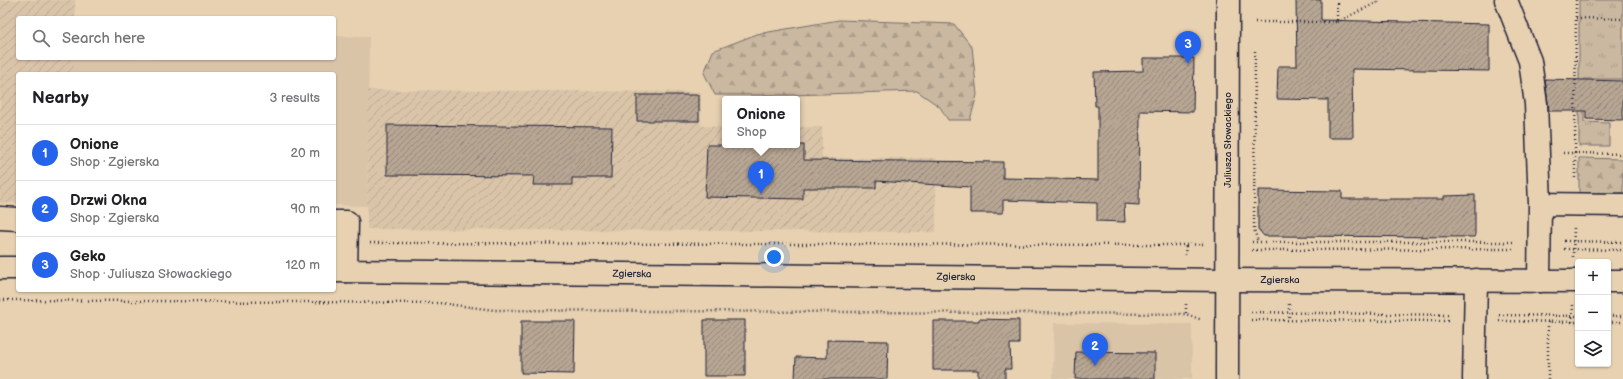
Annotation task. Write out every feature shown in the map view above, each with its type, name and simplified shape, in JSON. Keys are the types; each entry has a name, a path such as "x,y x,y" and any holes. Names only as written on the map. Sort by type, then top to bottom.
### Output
{"main road":[{"name":"Juliusza Słowackiego","path":"1227,379 1228,0"},
{"path":"1506,0 1530,61 1536,104 1540,204 1539,281"},
{"path":"1540,204 1623,205"},
{"path":"0,218 16,219"},
{"path":"336,222 347,222 346,243 340,271"},
{"path":"0,268 16,268"},
{"name":"Zgierska","path":"340,271 1227,280 1575,281"},
{"path":"1474,379 1476,280"},
{"path":"1611,281 1623,281"}],"path":[{"path":"1337,0 1337,22"},
{"path":"1255,22 1337,22 1377,1 1382,0"},
{"path":"1576,0 1575,153 1623,154"},
{"path":"1255,14 1255,30"},
{"path":"1576,18 1623,19"},
{"path":"1255,46 1254,229 1258,242"},
{"path":"1228,246 1258,242 1539,245 1623,250"},
{"path":"346,243 1228,246 1539,245 1623,242"},
{"path":"0,300 439,303 494,310 1186,314 1201,320 1228,312 1252,312 1575,322"},
{"path":"1228,312 1475,318 1575,316"},
{"path":"1611,316 1623,316"},
{"path":"1548,322 1548,379"},
{"path":"1611,322 1623,322"}],"shaded area":[{"path":"0,0 75,0 75,16 16,16 16,60 74,60 74,72 16,72 16,203 0,203"},
{"path":"336,36 369,37 367,206 336,205 336,72 74,72 74,60 336,60"},
{"path":"368,90 701,92 701,126 722,127 722,148 800,148 800,127 822,127 822,158 936,158 936,232 367,229"},
{"path":"1054,323 1192,324 1192,379 1053,379"}],"green space":[{"path":"1579,0 1623,0 1623,79 1584,79 1584,122 1609,123 1609,146 1579,146"},
{"path":"839,20 954,24 972,47 977,95 970,120 948,120 940,107 917,91 791,95 715,95 704,73 713,51 757,34"},
{"path":"1579,158 1623,159 1623,193 1579,193"}],"building":[{"path":"1296,0 1321,0 1321,20 1489,24 1489,71 1352,69 1353,138 1328,138 1328,100 1277,99 1278,66 1297,66"},
{"path":"1143,58 1194,58 1193,112 1140,111 1139,205 1124,204 1125,222 1097,221 1097,203 1003,200 1003,213 970,213 970,187 876,181 876,188 803,188 803,199 705,197 707,145 722,145 722,148 800,148 800,145 804,145 804,160 1003,162 1003,178 1098,180 1098,106 1095,106 1094,72 1143,71"},
{"path":"1545,79 1623,81 1623,120 1586,119 1586,111 1549,111"},
{"path":"637,95 699,95 699,121 637,121"},
{"path":"387,125 612,127 611,178 572,178 572,185 533,185 534,176 387,175"},
{"path":"1258,190 1342,191 1342,199 1444,199 1444,196 1475,195 1475,237 1264,236 1258,229"},
{"path":"979,319 1019,320 1019,344 1010,344 1011,369 1005,369 1005,379 978,379 978,370 933,370 933,321 979,321"},
{"path":"704,320 745,320 745,376 704,376"},
{"path":"521,321 575,321 574,374 521,373"},
{"path":"827,340 888,341 887,379 795,379 796,357 827,358"},
{"path":"1076,352 1155,353 1155,379 1075,379"}],"place":[{"name":"Geko","path":"1188,64"},
{"name":"Onione","path":"761,194"},
{"name":"Drzwi Okna","path":"1095,366"}]}
